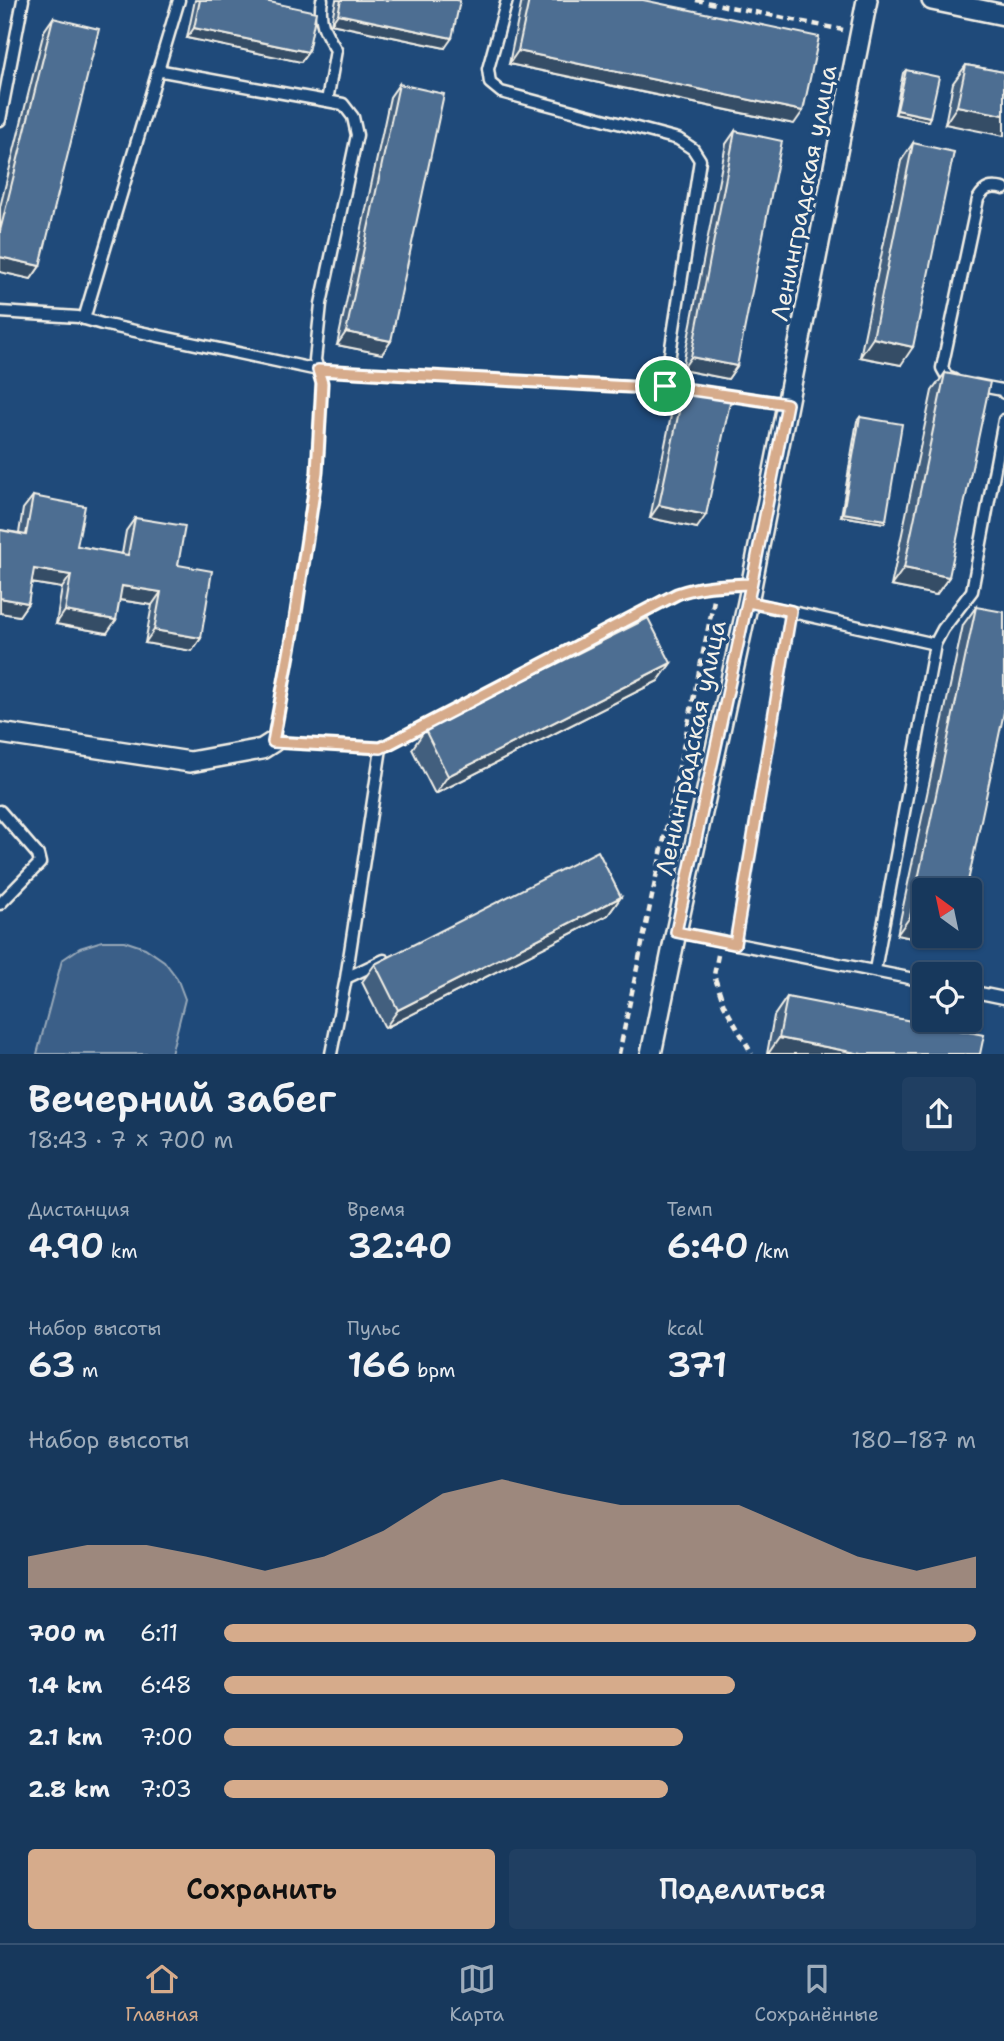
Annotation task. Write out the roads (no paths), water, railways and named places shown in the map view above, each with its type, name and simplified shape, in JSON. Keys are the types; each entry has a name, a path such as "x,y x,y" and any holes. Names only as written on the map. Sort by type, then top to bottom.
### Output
{"street":[{"name":"Ленинградская улица","path":"651,1054 750,593 867,0"},
{"path":"932,0 1004,15"},
{"path":"0,733 190,762 262,749 273,742"}],"lane":[{"path":"0,120 23,0"},
{"path":"84,319 179,0"},
{"path":"322,0 319,15 336,50 327,101"},
{"path":"507,0 488,69 490,83 500,92 678,139 694,149 700,160 665,386"},
{"path":"157,70 343,104 353,117 357,135 321,304 316,360 322,383 317,472 273,742 381,748 677,594 717,585 750,593 791,611 935,644"},
{"path":"1004,189 992,186 982,191 978,199 942,368 947,377 956,381 1002,390 1004,393"},
{"path":"0,313 84,319 318,370 649,388 665,386 787,404"},
{"path":"875,970 935,644 972,591 1004,420"},
{"path":"331,1054 346,978 381,748"},
{"path":"0,811 38,855 40,863 0,904"},
{"path":"676,932 912,978"},
{"path":"346,978 395,955"},
{"path":"982,993 1004,998"}]}
